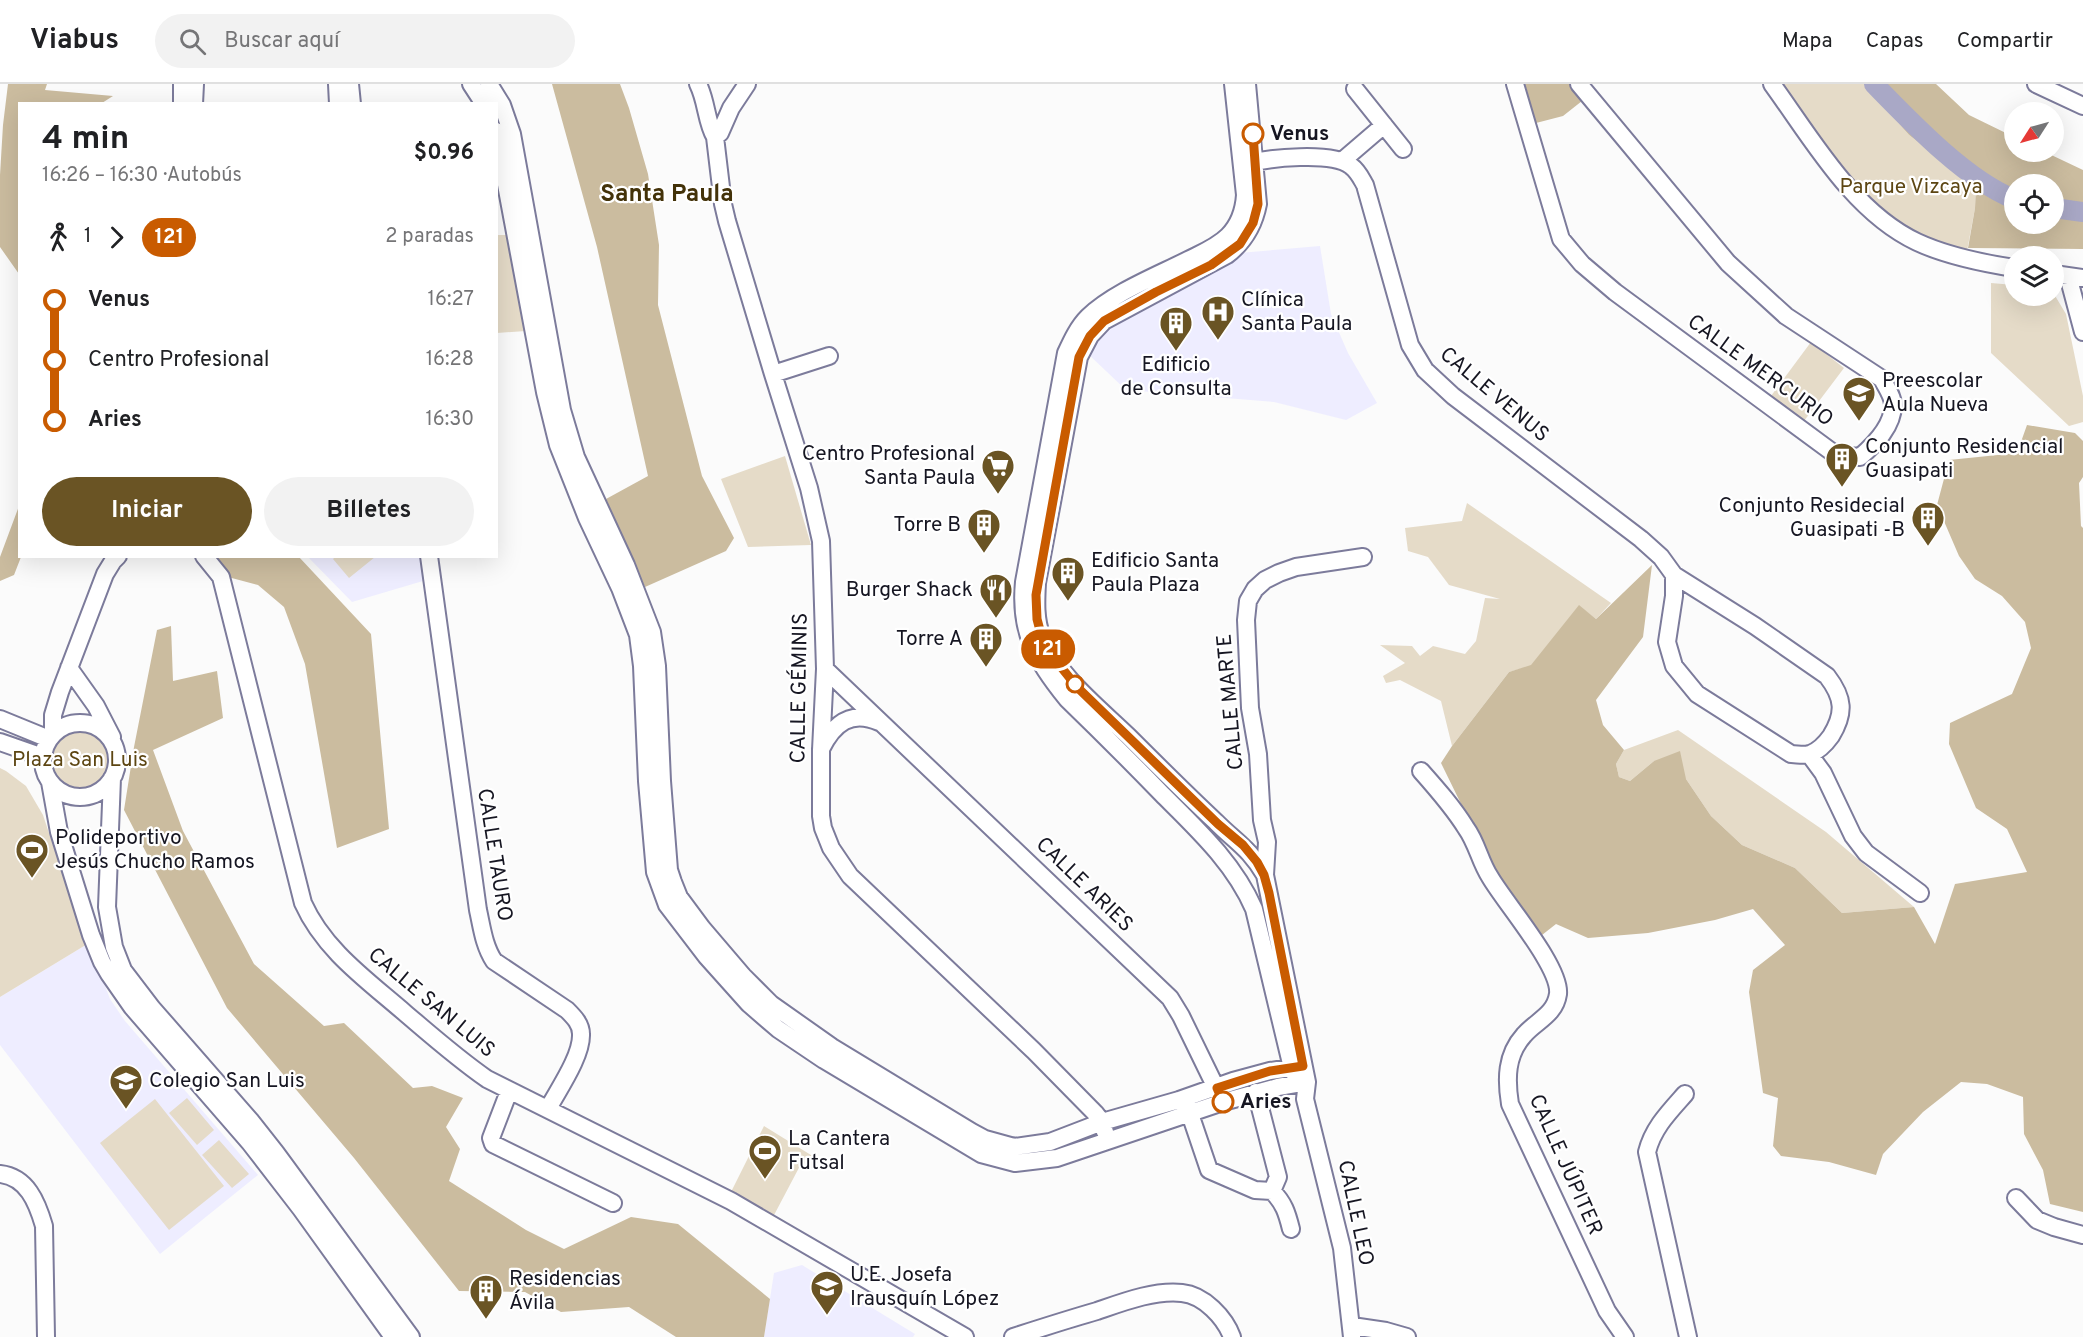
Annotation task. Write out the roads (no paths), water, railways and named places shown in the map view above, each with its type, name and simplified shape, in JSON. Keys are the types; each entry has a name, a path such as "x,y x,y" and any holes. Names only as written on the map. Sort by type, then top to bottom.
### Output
{"street":[{"path":"182,84 182,102"},
{"path":"195,84 195,102"},
{"path":"337,84 338,102"},
{"path":"351,84 352,102"},
{"path":"471,84 483,102"},
{"path":"489,84 502,105 512,134 562,410 570,442 626,565 652,632 657,666 662,781 669,870 672,882 679,897 717,946 758,992 854,1070 966,1146 999,1160 1016,1163 1057,1158 1108,1139 1190,1114 1270,1071 1299,1075"},
{"name":"CALLE GÉMINIS","path":"698,84 715,137 723,204 809,488 821,541 825,669 821,750 822,822 838,862 849,876 1034,1051 1102,1122 1108,1139"},
{"path":"715,137 720,133 731,108 747,84"},
{"path":"1233,84 1258,204 1256,214 1236,248 1211,265 1109,318 1096,329 1084,346 1079,357 1036,595 1037,619 1049,652 1077,687 1218,824 1243,845 1257,862 1264,875 1299,1075"},
{"path":"1247,84 1249,163 1243,211 1237,224 1227,237 1206,251 1103,306 1087,318 1066,352 1022,596 1030,643 1054,682 1206,837 1244,887 1254,909 1299,1075"},
{"name":"CALLE MERCURIO","path":"1515,84 1561,239 1582,264 1615,292 1836,455 1860,457 1877,440 1887,426 1891,415 1893,404 1882,379 1786,316 1728,262 1580,84"},
{"path":"1772,84 1839,176 1880,220 1909,238 1933,249 2004,266"},
{"path":"2036,84 2083,106"},
{"path":"1354,89 1403,149"},
{"path":"1249,163 1312,158 1331,158 1342,161 1384,125"},
{"path":"498,143 545,392 558,445 638,635 642,666 647,781 655,872 659,887 667,905 685,929 749,1004 778,1029 972,1132 1000,1144 1026,1146 1050,1142 1102,1122 1185,1098 1228,1092 1257,1092 1278,1087 1299,1075"},
{"name":"CALLE VENUS","path":"1342,161 1358,172 1365,185 1410,345 1425,370 1453,396 1641,539 1661,557 1674,575 1827,676 1838,696 1840,719 1827,741 1809,754"},
{"path":"2068,276 2083,332"},
{"path":"773,374 829,356"},
{"name":"CALLE MARTE","path":"1264,875 1267,842 1262,820 1258,754 1250,708 1246,620 1248,601 1264,580 1279,573 1296,567 1363,557"},
{"path":"116,558 105,574 69,668 53,715 51,736 43,757 59,832 91,935 102,962 132,1007 250,1143 301,1209 393,1337"},
{"name":"CALLE SAN LUIS","path":"206,558 221,577 298,890 309,917 334,951 460,1061 487,1079 731,1201 965,1337"},
{"name":"CALLE TAURO","path":"429,558 478,910 487,947 494,961 567,1010 574,1017 581,1032 578,1051 548,1109"},
{"path":"1674,575 1674,596 1667,642 1674,666 1681,677 1697,693 1791,754 1809,754 1823,773 1853,836 1866,853 1920,893"},
{"path":"69,668 108,726 117,761 112,778 107,907 114,947 123,970 152,1008 250,1120 411,1337"},
{"name":"CALLE ARIES","path":"825,669 1170,998 1202,1061 1228,1092"},
{"path":"821,750 831,733 848,719 864,717 883,724"},
{"path":"0,719 51,736 71,724 85,723 99,728 113,744"},
{"path":"0,742 43,757"},
{"name":"CALLE JÚPITER","path":"1421,771 1442,794 1468,830 1489,876 1546,960 1557,981 1558,994 1548,1015 1524,1034 1510,1059 1507,1085 1510,1104 1607,1311 1625,1337"},
{"path":"50,782 63,792 86,796 101,790 112,778"},
{"path":"1227,862 1232,850 1243,845 1262,820"},
{"path":"1244,887 1255,888 1264,875"},
{"path":"1270,1071 1277,1079 1278,1087"},
{"name":"CALLE LEO","path":"1299,1075 1341,1248 1352,1331"},
{"path":"510,1091 492,1138 493,1144 613,1203"},
{"path":"1257,1092 1278,1177 1272,1191"},
{"path":"1685,1094 1656,1129 1647,1152 1688,1337"},
{"path":"1185,1098 1209,1170 1255,1190 1272,1191 1286,1208 1291,1229"},
{"path":"0,1174 13,1177 25,1186 39,1209 44,1226 46,1337"},
{"path":"2016,1198 2037,1220 2083,1235"},
{"path":"1012,1337 1154,1294 1185,1293 1209,1305 1221,1318 1232,1337"},
{"path":"1352,1331 1407,1337"}],"waterway":[{"path":"1874,84 1940,149 1977,178 2004,194"},
{"path":"2064,209 2083,212"}],"place":[{"name":"Venus","path":"1253,134"},
{"name":"Clínica Santa Paula","path":"1218,341"},
{"name":"Edificio de Consulta","path":"1176,352"},
{"name":"Preescolar Aula Nueva","path":"1859,422"},
{"name":"Conjunto Residencial Guasipati","path":"1842,488"},
{"name":"Centro Profesional Santa Paula","path":"998,495"},
{"name":"Conjunto Residecial Guasipati -B","path":"1928,547"},
{"name":"Torre B","path":"984,554"},
{"name":"Edificio Santa Paula Plaza","path":"1068,602"},
{"name":"Burger Shack","path":"996,619"},
{"name":"Torre A","path":"986,668"},
{"name":"Polideportivo Jesús Chucho Ramos","path":"32,879"},
{"name":"Aries","path":"1223,1102"},
{"name":"Colegio San Luis","path":"126,1110"},
{"name":"La Cantera Futsal","path":"765,1180"},
{"name":"U.E. Josefa Irausquín López","path":"827,1316"},
{"name":"Residencias Ávila","path":"486,1320"}],"district":[{"name":"Santa Paula","path":"667,195"}],"park label":[{"name":"Parque Vizcaya","path":"1911,187"},
{"name":"Plaza San Luis","path":"80,760"}]}
